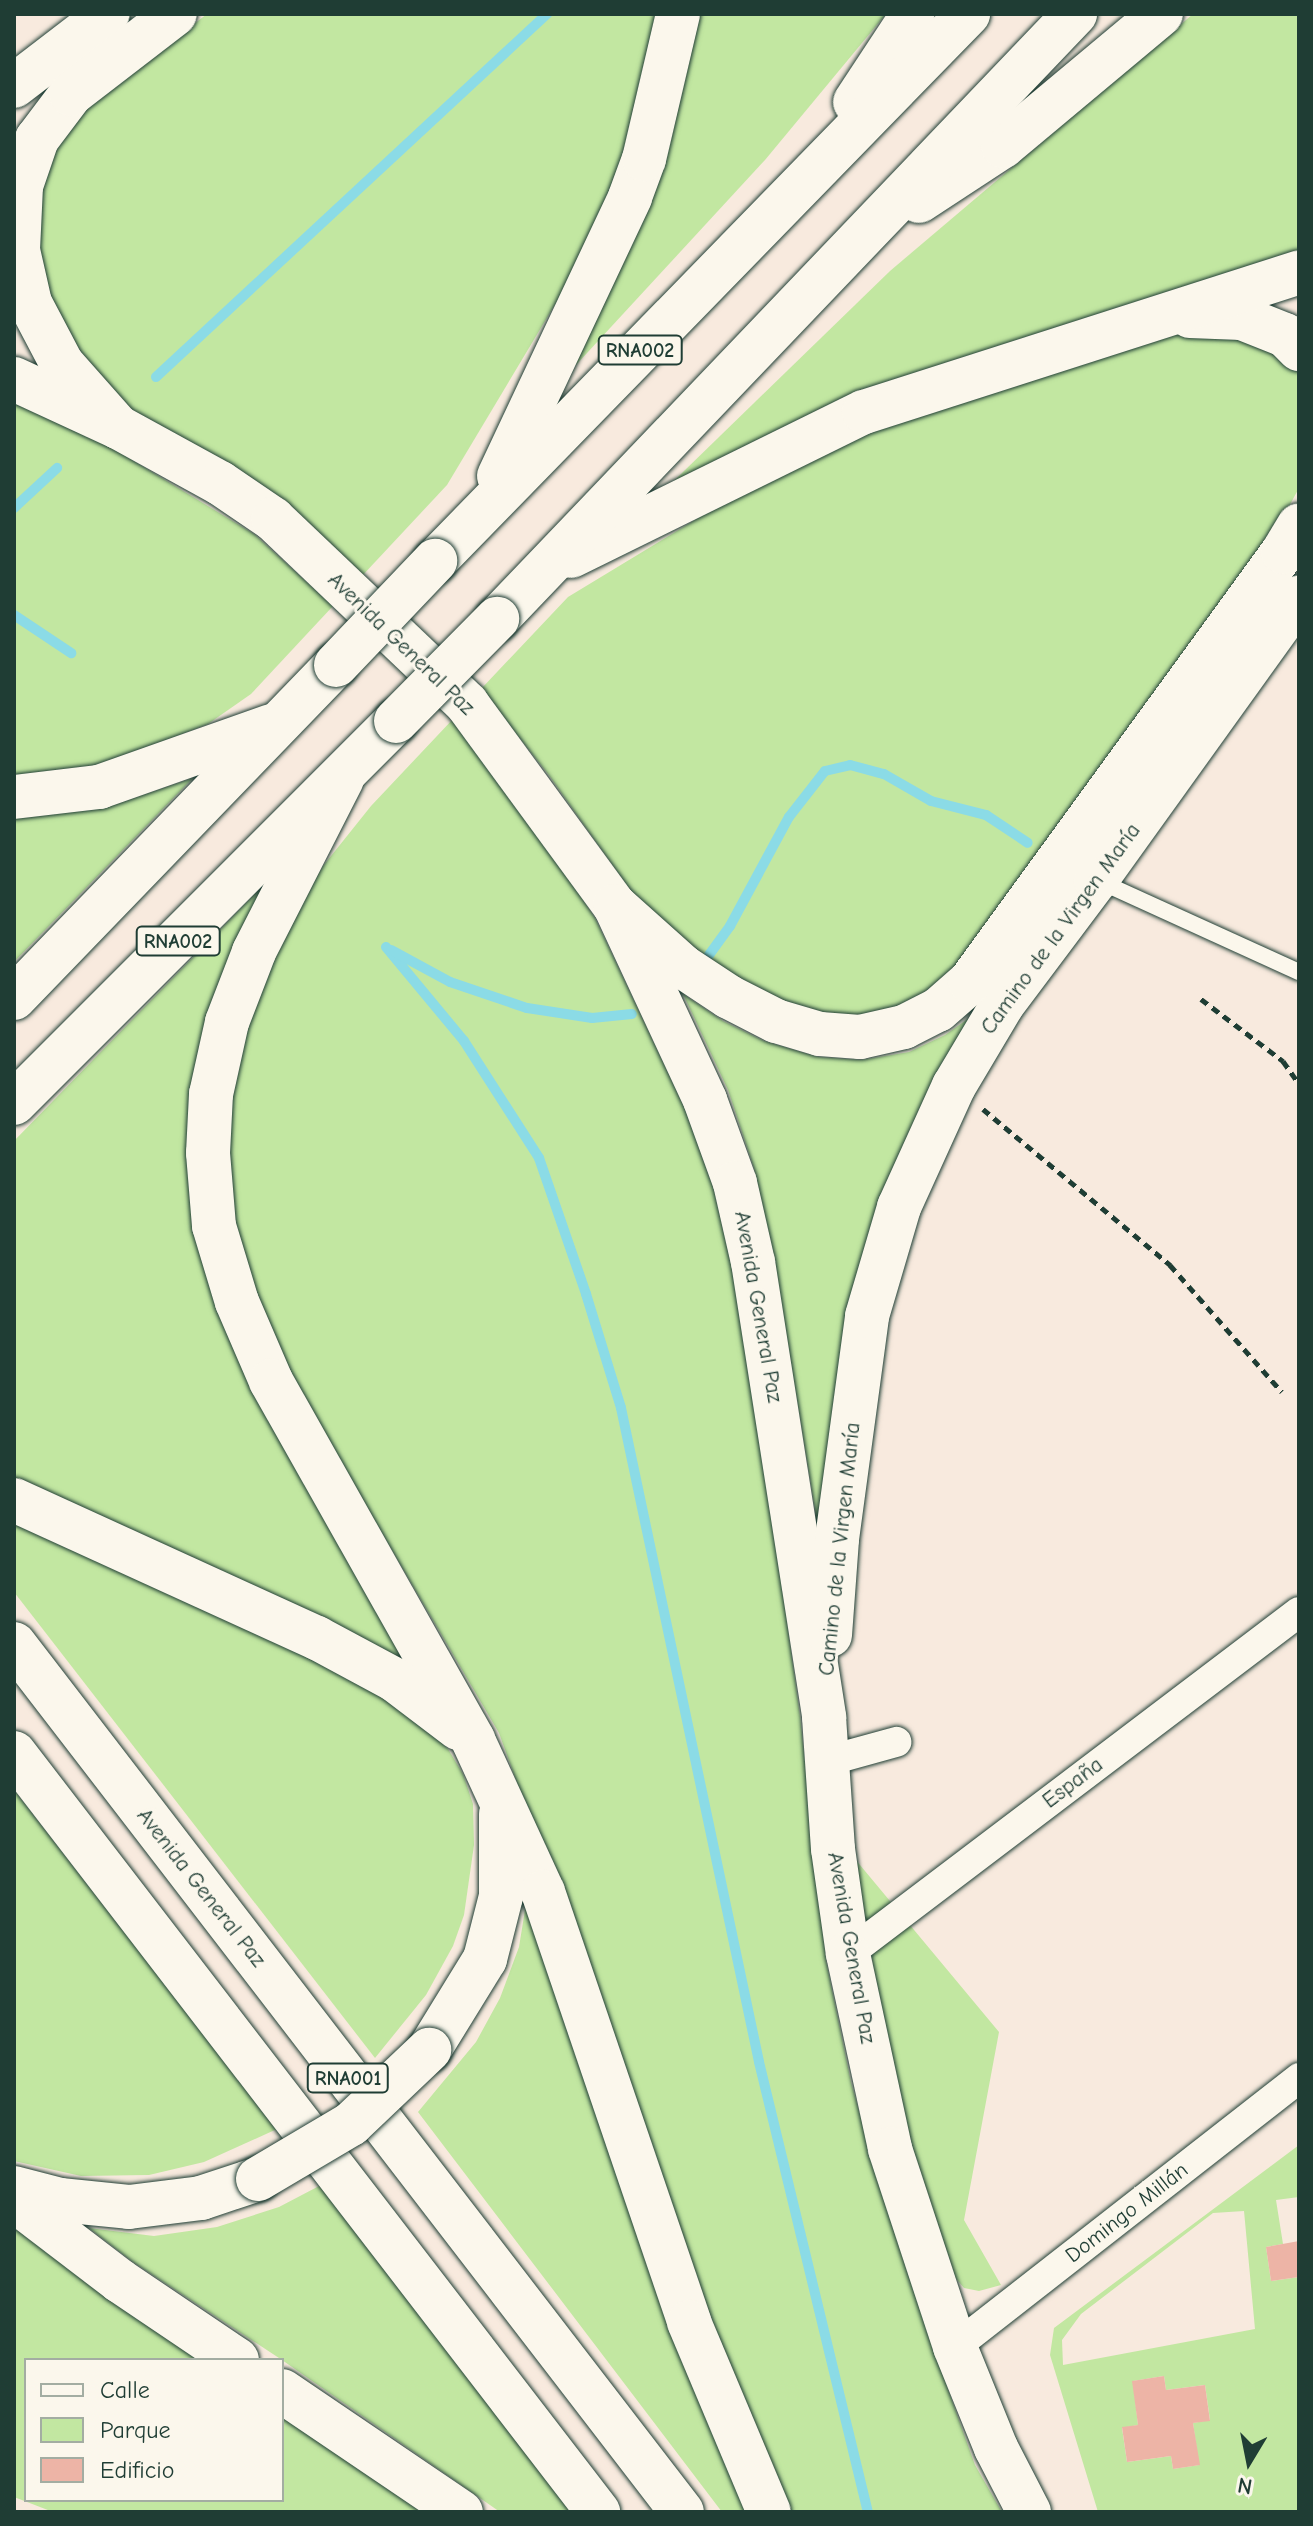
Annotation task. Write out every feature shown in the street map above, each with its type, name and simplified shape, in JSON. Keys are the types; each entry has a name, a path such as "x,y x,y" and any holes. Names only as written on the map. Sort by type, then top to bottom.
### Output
{"main road":[{"path":"52,116 20,82 108,14"},
{"path":"118,427 62,364 30,303 18,250 21,186 37,139 71,94 175,14"},
{"path":"479,514 541,391 630,197 644,159 678,14"},
{"name":"RNA002","path":"800,186 913,14"},
{"name":"RNA002","path":"14,998 479,514 968,14"},
{"name":"RNA002","path":"14,1103 342,779 1075,14"},
{"name":"RNA002","path":"857,241 1003,146 1161,14"},
{"path":"541,572 864,412 1299,272"},
{"path":"1164,315 1242,318 1285,335 1299,349"},
{"name":"Avenida General Paz","path":"14,379 118,427 220,483 273,519 467,704 615,906 705,1100 735,1183 755,1276 824,1717 833,1849 848,1954 890,2149 955,2347 996,2448 1029,2512"},
{"path":"615,906 682,966 729,997 776,1021 820,1034 860,1037 904,1027 946,1003 970,982 1283,552 1299,525"},
{"name":"Camino de la Virgen María","path":"824,1717 837,1539 867,1316 899,1207 954,1086 1002,1005 1096,880 1299,597"},
{"path":"14,797 99,787 281,723"},
{"path":"342,779 254,952 227,1022 210,1109 208,1153 214,1226 237,1302 271,1381 473,1740 543,1892 689,2322 769,2512"},
{"path":"946,1003 983,1036"},
{"path":"14,1500 317,1638 395,1680 473,1740"},
{"name":"Avenida General Paz","path":"14,1644 682,2512"},
{"name":"RNA001","path":"14,1753 598,2512"},
{"path":"14,2188 60,2200 129,2207 201,2198 258,2179 351,2124 429,2050 485,1959 501,1896 501,1800"},
{"path":"14,2200 120,2281 234,2358"},
{"path":"284,2392 461,2512"}],"street":[{"name":"España","path":"848,1954 1299,1612"},
{"path":"827,1761 896,1742"},
{"name":"Domingo Millán","path":"955,2347 1299,2078"}],"lane":[{"path":"1096,880 1299,972"}],"path":[{"path":"1201,999 1283,1061 1299,1084"},
{"path":"954,1086 1170,1265 1282,1392"}],"green space":[{"path":"207,14 658,14 625,156 590,246 447,485 362,576 132,412 81,355 44,288 36,246 40,195 54,146 84,108"},
{"path":"694,14 886,14 765,160 540,404"},
{"path":"1193,14 1299,14 1299,256 647,507 890,271"},
{"path":"1169,334 1235,337 1278,351 1299,374 1299,488 1269,543 958,967 925,994 887,1012 862,1018 803,1013 732,981 633,894 548,774 481,689 568,597 784,466 872,428"},
{"path":"14,402 109,446 254,534 333,606 251,694 208,724 92,769 14,779"},
{"path":"453,719 515,798 595,918 685,1109 713,1187 732,1267 762,1442 800,1716 826,1961 851,2082 880,2188 935,2353 975,2465 1002,2512 787,2512 753,2435 499,1733 293,1381 256,1296 234,1223 227,1162 229,1096 244,1025 275,949 323,866 371,806"},
{"path":"193,778 14,962 14,817 104,808"},
{"path":"283,865 191,1174 416,1673 14,1478 14,1141"},
{"path":"683,994 723,1021 764,1041 818,1057 861,1060 909,1052 945,1035 972,1016 820,1539 774,1260 754,1168 728,1090"},
{"path":"14,1519 307,1653 419,1720 448,1749 463,1774 473,1804 474,1845 464,1915 453,1946 426,1995 375,2058 14,1592"},
{"path":"14,1790 277,2129 204,2162 149,2175 81,2176 14,2161"},
{"path":"855,1859 999,2032 964,2220 1001,2285 979,2291 964,2288 953,2275 913,2158 889,2058"},
{"path":"526,1904 746,2512 722,2512 418,2112 476,2042 500,1998 519,1947"},
{"path":"1299,2145 1299,2197 1276,2200 1283,2244 1266,2247 1271,2281 1299,2277 1299,2512 1098,2512 1050,2355 1054,2328","holes":["1244,2211 1255,2329 1063,2365 1062,2340 1081,2314 1213,2213","1164,2376 1166,2390 1205,2385 1210,2420 1193,2423 1199,2465 1173,2469 1171,2456 1127,2462 1122,2428 1138,2425 1133,2381"]},
{"path":"321,2185 573,2512 500,2512 284,2361 284,2358 279,2358 133,2262 89,2228 154,2236 217,2227 279,2207"},
{"path":"14,2225 198,2358 24,2358 24,2501 14,2497"},
{"path":"284,2415 428,2512 53,2512 27,2502 284,2502"}],"building":[{"path":"1299,2241 1299,2277 1271,2281 1266,2247"},
{"path":"1164,2376 1166,2390 1205,2385 1210,2421 1193,2423 1200,2465 1173,2469 1171,2456 1127,2462 1122,2427 1138,2425 1132,2381"}],"waterway":[{"path":"156,377 547,14"},
{"path":"14,508 57,468"},
{"path":"14,615 71,653"},
{"path":"709,955 730,926 789,817 825,771 850,765 884,774 931,801 986,815 1028,843"},
{"path":"386,947 464,1041 539,1158 586,1294 621,1408 759,2062 868,2512"},
{"path":"391,950 450,982 527,1008 592,1018 632,1014"}]}
